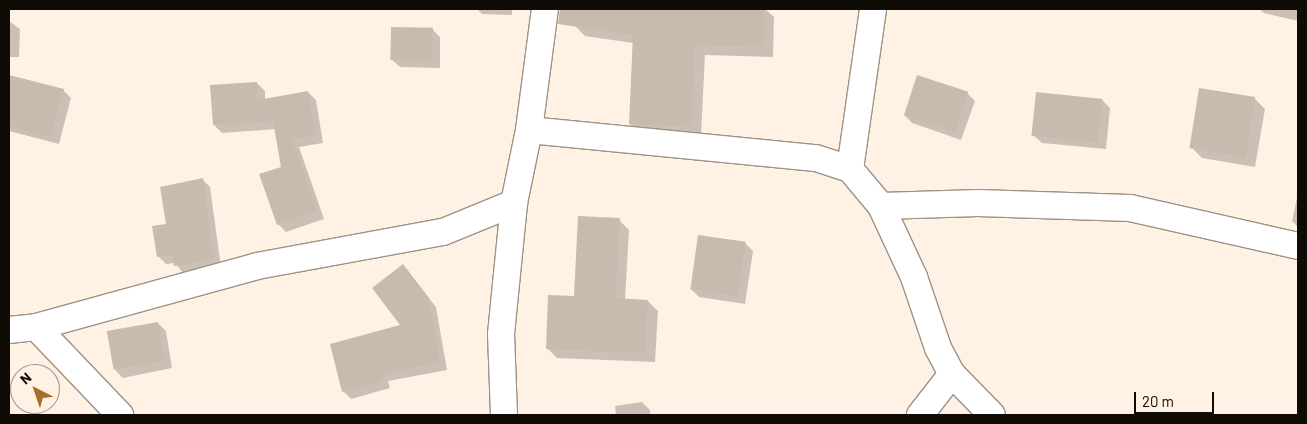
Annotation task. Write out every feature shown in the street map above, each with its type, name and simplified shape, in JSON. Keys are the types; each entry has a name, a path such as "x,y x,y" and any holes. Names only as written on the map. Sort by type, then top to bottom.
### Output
{"street":[{"path":"504,415 501,334 514,203 529,130 545,9"},
{"path":"850,169 873,9"},
{"path":"529,130 816,158 850,169 881,206 914,277 938,348 952,374 992,415"},
{"path":"9,330 36,327 257,266 442,232 514,203"},
{"path":"881,206 978,203 1130,208 1298,246"},
{"path":"36,327 120,415"},
{"path":"920,415 952,374"}],"building":[{"path":"560,9 764,9 763,47 695,45 691,127 629,124 633,35 558,24"},
{"path":"391,27 433,28 432,61 390,60"},
{"path":"9,75 64,89 51,137 9,126"},
{"path":"917,75 968,92 955,132 904,115"},
{"path":"257,82 258,100 308,91 316,135 292,139 317,211 277,225 259,174 281,167 273,121 213,125 210,85"},
{"path":"1199,88 1255,97 1246,157 1189,148"},
{"path":"1036,92 1103,99 1098,143 1031,136"},
{"path":"203,178 213,259 174,266 172,254 157,257 152,226 166,224 160,187"},
{"path":"578,216 620,218 615,298 648,300 645,353 546,349 548,295 574,296"},
{"path":"698,235 746,242 738,296 690,289"},
{"path":"403,264 429,298 440,362 381,374 383,380 342,392 330,344 400,325 372,288"},
{"path":"158,322 165,360 114,369 107,331"}]}
